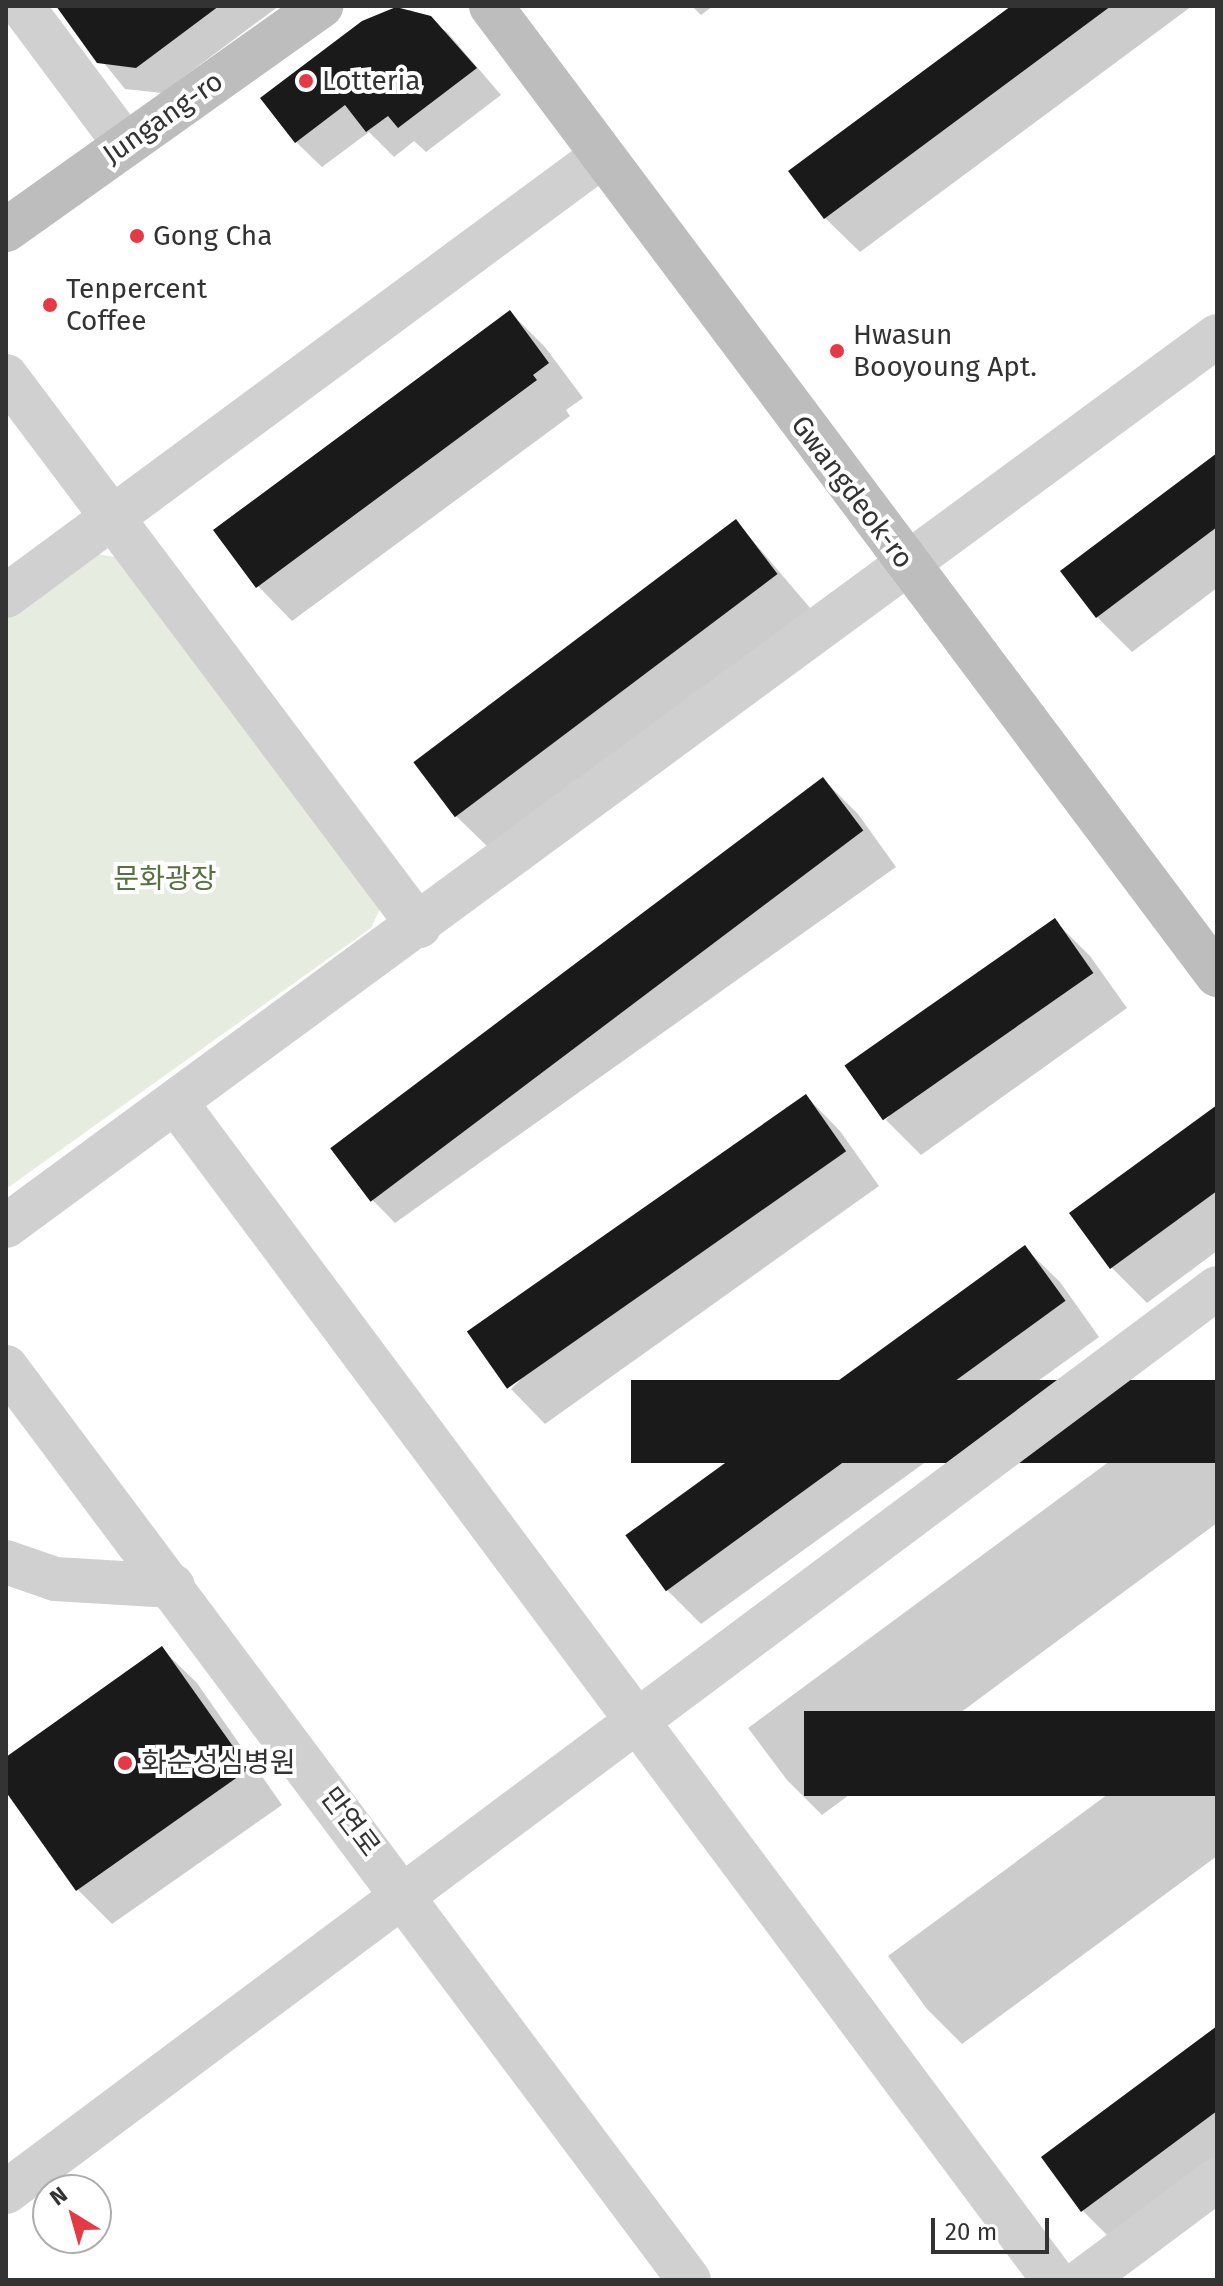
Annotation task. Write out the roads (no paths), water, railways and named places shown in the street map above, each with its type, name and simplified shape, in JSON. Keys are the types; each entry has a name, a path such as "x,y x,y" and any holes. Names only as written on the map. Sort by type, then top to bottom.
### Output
{"street":[{"path":"22,6 125,144"},
{"name":"Jungang-ro","path":"6,230 321,6"},
{"name":"Gwangdeok-ro","path":"491,6 1217,975"},
{"path":"6,596 602,156"},
{"path":"6,1226 177,1104 1217,336"},
{"path":"6,376 419,926"},
{"path":"177,1104 1054,2280"},
{"path":"6,2192 1217,1288"},
{"name":"만연로","path":"6,1367 403,1893 689,2280"},
{"path":"6,1562 55,1579 173,1586"},
{"path":"1083,2280 1217,2180"}],"place":[{"name":"Lotteria","path":"306,81"},
{"name":"Gong Cha","path":"137,236"},
{"name":"Tenpercent Coffee","path":"50,305"},
{"name":"Hwasun Booyoung Apt.","path":"837,351"},
{"name":"화순성심병원","path":"125,1763"}],"park label":[{"name":"문화광장","path":"165,879"}]}
